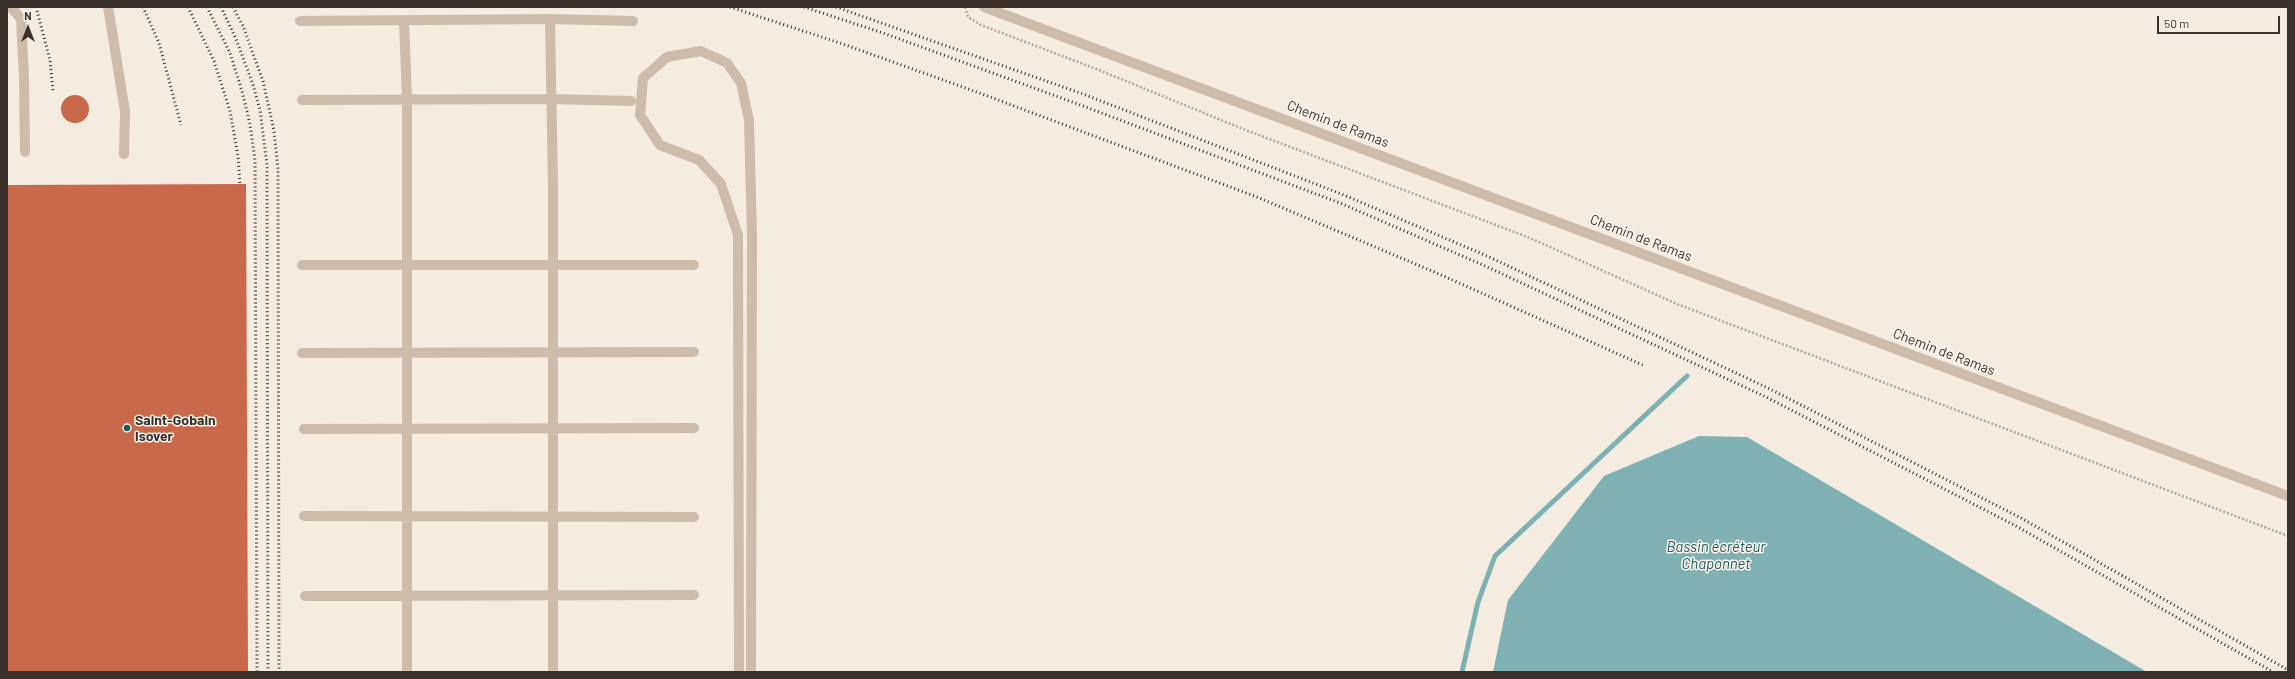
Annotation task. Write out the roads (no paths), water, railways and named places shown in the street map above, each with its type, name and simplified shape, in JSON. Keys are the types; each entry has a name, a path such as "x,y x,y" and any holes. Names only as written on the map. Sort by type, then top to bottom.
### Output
{"street":[{"path":"10,7 21,19 24,77 25,152"},
{"path":"108,7 125,111 124,154"},
{"name":"Chemin de Ramas","path":"984,7 2288,496"},
{"path":"550,19 553,265 553,672"},
{"path":"300,21 550,19 633,21"},
{"path":"404,21 407,99 407,672"},
{"path":"739,672 738,235 721,184 699,160 660,145 640,115 643,78 667,57 701,51 727,63 741,83 749,120 752,237 751,672"},
{"path":"302,100 551,99 631,101"},
{"path":"302,265 694,265"},
{"path":"302,353 694,352"},
{"path":"304,429 553,430 694,428"},
{"path":"304,516 553,518 694,517"},
{"path":"305,596 694,595"}],"water":[{"name":"Bassin écréteur Chaponnet","path":"1699,436 1747,437 2147,672 1493,672 1508,600 1604,476"}],"waterway":[{"path":"1462,672 1478,602 1495,556 1687,376"}],"railway":[{"path":"36,7 50,60 53,91"},
{"path":"143,7 159,43 181,125"},
{"path":"188,7 214,61 230,111 238,156 240,184"},
{"path":"207,7 230,53 242,91 250,124 255,160 257,672"},
{"path":"221,7 236,39 253,85 260,110 267,165 268,672"},
{"path":"233,7 243,26 263,81 274,131 278,169 279,672"},
{"path":"730,7 840,43 974,91 1257,197 1439,274 1645,366"},
{"path":"804,7 883,33 1075,103 1340,203 1483,265 1766,397 2016,526 2273,672"},
{"path":"836,7 1083,94 1344,195 1487,256 1770,389 2021,518 2288,670"}],"place":[{"name":"Saint-Gobain Isover","path":"127,428"}]}
